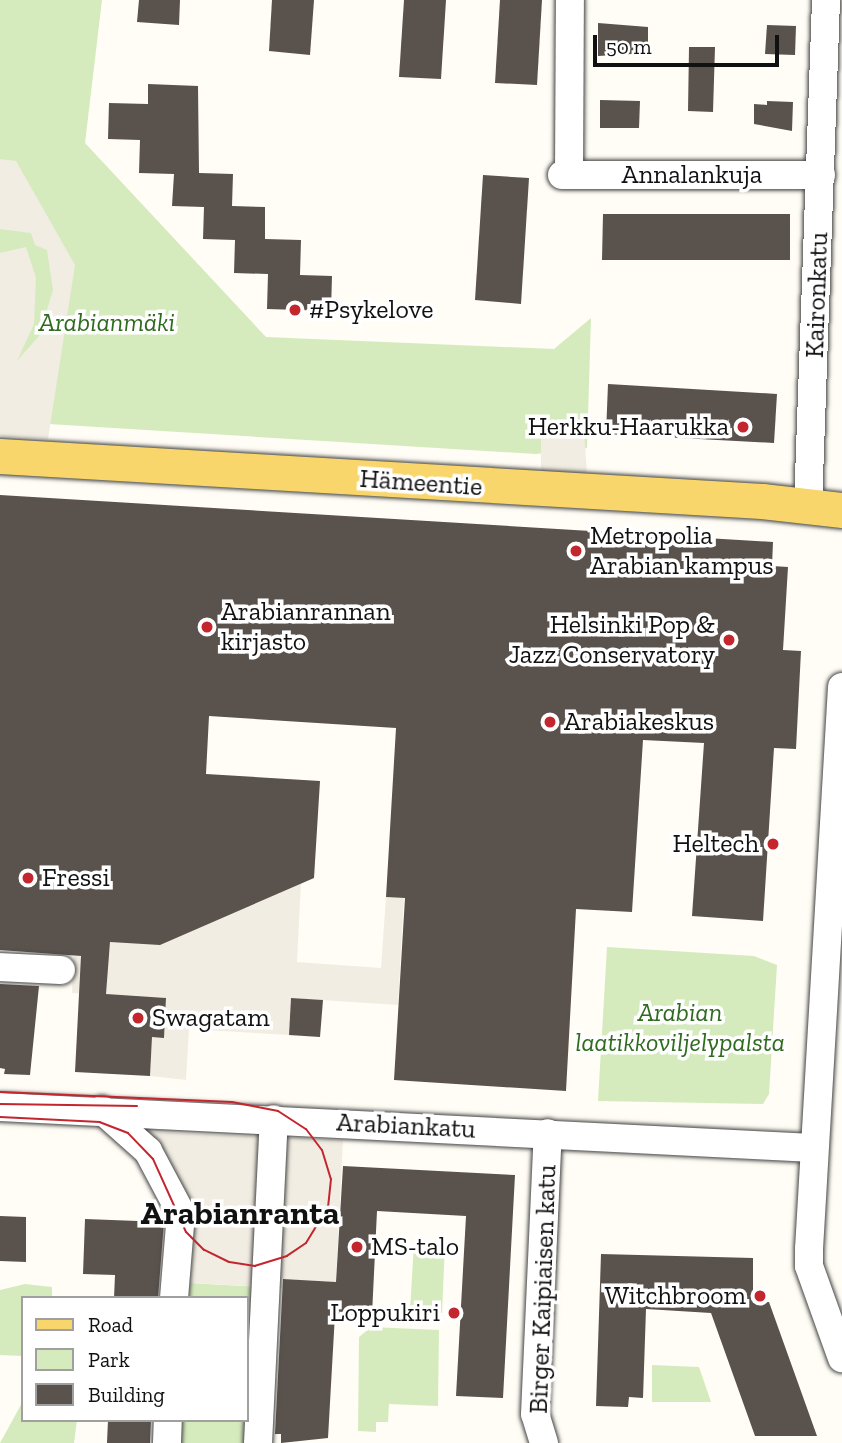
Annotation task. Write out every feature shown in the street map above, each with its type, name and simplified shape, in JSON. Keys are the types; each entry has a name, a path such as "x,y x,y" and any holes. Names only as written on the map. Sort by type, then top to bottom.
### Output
{"main road":[{"name":"Hämeentie","path":"0,456 842,510"}],"street":[{"name":"Annalankuja","path":"570,0 565,175 821,175"},
{"name":"Kaironkatu","path":"808,506 826,0"},
{"path":"842,687 813,1149 809,1266 842,1358"},
{"path":"0,967 61,970"},
{"name":"Arabiankatu","path":"0,1107 548,1133 813,1149"},
{"path":"102,1110 148,1151 181,1213 174,1296"},
{"path":"258,1443 274,1119"},
{"name":"Birger Kaipiaisen katu","path":"544,1443 535,1414 548,1133"},
{"path":"167,1443 168,1422"}],"green space":[{"name":"Arabianmäki","path":"0,0 102,0 85,143 266,337 554,349 591,318 587,448 536,454 0,421"},
{"name":"Arabian laatikkoviljelypalsta","path":"607,947 754,956 777,965 769,1094 763,1104 598,1101"},
{"path":"414,1243 445,1244 442,1313 410,1311"},
{"path":"190,1283 259,1287 256,1363 248,1358 248,1296 189,1296"},
{"path":"25,1284 52,1287 52,1296 21,1296 21,1356 0,1355 0,1290"},
{"path":"371,1327 439,1330 438,1406 389,1404 388,1422 376,1422 376,1432 358,1431 359,1337"},
{"path":"652,1365 699,1367 711,1402 652,1402"},
{"path":"21,1405 21,1422 77,1422 74,1443 0,1443"},
{"path":"181,1422 247,1422 251,1443 180,1443"}],"shaded area":[{"path":"0,159 16,161 75,265 48,439 0,436 0,253 26,247 36,278 34,324 17,361 39,336 53,290 47,250 35,245 31,233 0,229"},
{"path":"541,430 584,431 587,474 541,474"},
{"path":"301,883 297,962 381,968 386,897 404,898 398,1005 291,998 289,1035 189,1029 186,1080 150,1076 152,1037 164,1037 166,998 72,993 74,956 109,958 110,942"},
{"path":"150,1132 343,1140 336,1282 283,1279 282,1288 175,1282 173,1223 161,1212 148,1151"}],"building":[{"path":"139,0 180,0 179,25 137,22"},
{"path":"272,0 314,0 310,55 269,51"},
{"path":"404,0 446,0 441,79 399,77"},
{"path":"500,0 542,0 537,85 495,83"},
{"path":"598,23 648,27 648,53 598,56"},
{"path":"767,25 796,26 795,55 765,54"},
{"path":"689,47 715,47 713,112 688,111"},
{"path":"148,84 198,86 199,173 233,174 232,206 265,207 265,239 301,240 300,275 332,276 331,311 267,309 268,274 234,273 235,240 203,239 204,207 172,206 174,174 139,173 140,140 108,139 109,103 148,104"},
{"path":"600,100 640,101 639,128 600,128"},
{"path":"767,101 793,102 792,131 754,124 754,104 767,105"},
{"path":"483,175 529,178 521,304 475,300"},
{"path":"603,214 790,214 790,260 602,260"},
{"path":"608,384 777,394 774,443 606,434"},
{"name":"Arabiakeskus","path":"0,495 773,542 772,566 788,567 783,650 801,651 796,749 774,748 763,921 692,916 704,743 643,740 632,912 576,909 566,1091 394,1080 405,898 386,897 396,728 209,716 206,774 320,781 314,878 160,945 110,942 106,994 166,998 164,1038 152,1037 150,1076 75,1072 81,956 0,950"},
{"path":"0,984 39,986 30,1075 4,1074 5,1069 0,1068"},
{"path":"291,998 323,1000 320,1037 289,1035"},
{"path":"343,1166 515,1175 503,1398 456,1396 466,1216 377,1211 372,1315 335,1314 328,1438 281,1443 281,1434 275,1434 283,1279 336,1282"},
{"path":"0,1216 26,1217 26,1262 0,1261"},
{"path":"85,1219 164,1222 158,1296 114,1296 115,1275 83,1274"},
{"path":"601,1254 753,1258 753,1303 769,1302 817,1436 755,1436 711,1313 646,1309 643,1398 629,1397 628,1407 596,1406"},
{"path":"108,1422 151,1422 150,1443 107,1443"}],"tram line":[{"path":"0,1092 232,1102 278,1111 306,1129 322,1150 331,1179 328,1207 306,1243 287,1256 255,1266 229,1262 204,1250 186,1232 153,1159 128,1133 100,1122 0,1117"},
{"path":"0,1104 137,1106"}],"place":[{"name":"#Psykelove","path":"295,310"},
{"name":"Herkku-Haarukka","path":"743,427"},
{"name":"Metropolia Arabian kampus","path":"576,551"},
{"name":"Arabianrannan kirjasto","path":"207,627"},
{"name":"Helsinki Pop & Jazz Conservatory","path":"729,640"},
{"name":"Arabiakeskus","path":"550,722"},
{"name":"Heltech","path":"773,844"},
{"name":"Fressi","path":"28,878"},
{"name":"Swagatam","path":"138,1018"},
{"name":"MS-talo","path":"357,1247"},
{"name":"Witchbroom","path":"760,1296"},
{"name":"Loppukiri","path":"454,1313"}],"district":[{"name":"Arabianranta","path":"240,1213"}]}
